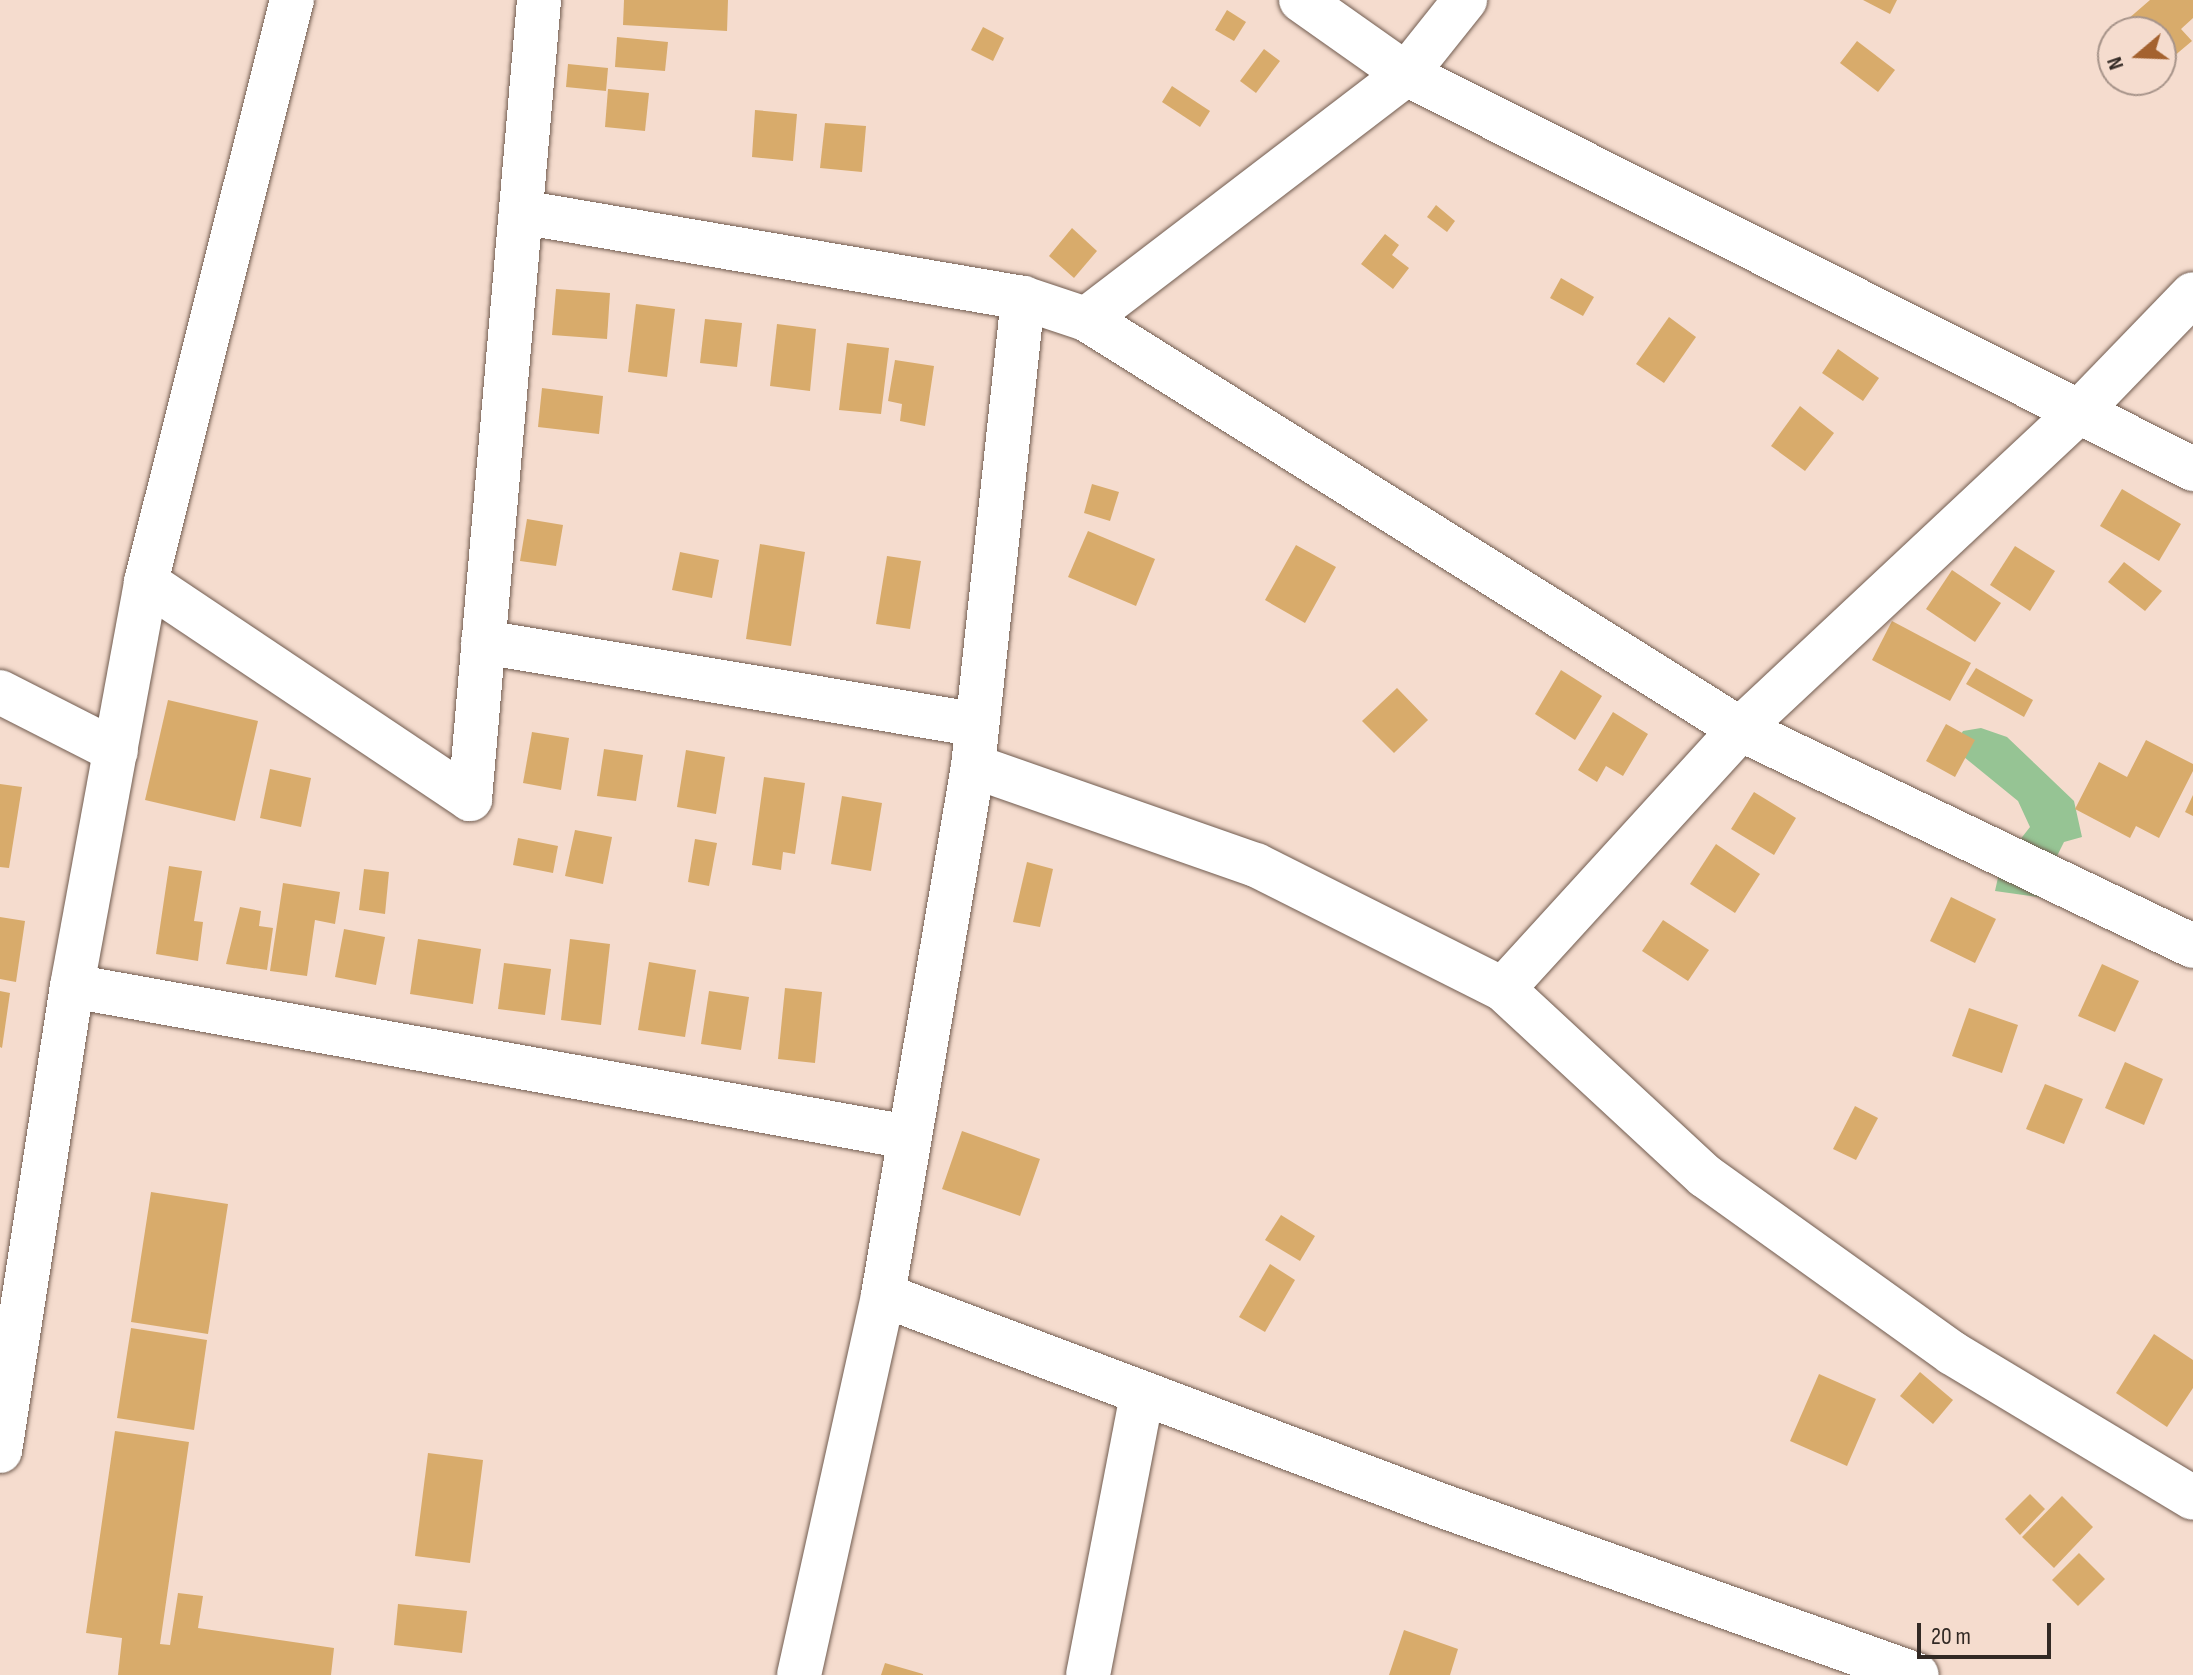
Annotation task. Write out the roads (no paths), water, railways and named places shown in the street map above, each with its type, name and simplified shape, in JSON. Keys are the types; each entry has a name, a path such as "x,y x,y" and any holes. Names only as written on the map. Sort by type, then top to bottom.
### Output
{"street":[{"path":"0,1451 18,1203 72,986 146,582 292,0"},
{"path":"146,582 470,799 539,0"},
{"path":"1301,0 1406,74 2193,469"},
{"path":"1086,319 1406,74 1465,0"},
{"path":"521,212 1023,298 1086,319 1740,729 2193,946"},
{"path":"1503,989 1740,729 2078,413 2193,294"},
{"path":"799,1675 883,1295 974,745 1023,298"},
{"path":"483,642 974,745 1256,865 1503,989 1705,1176 1952,1353 2193,1498"},
{"path":"0,692 116,751"},
{"path":"72,986 908,1137"},
{"path":"883,1295 1142,1394 1917,1675"},
{"path":"1088,1675 1142,1394"}]}
